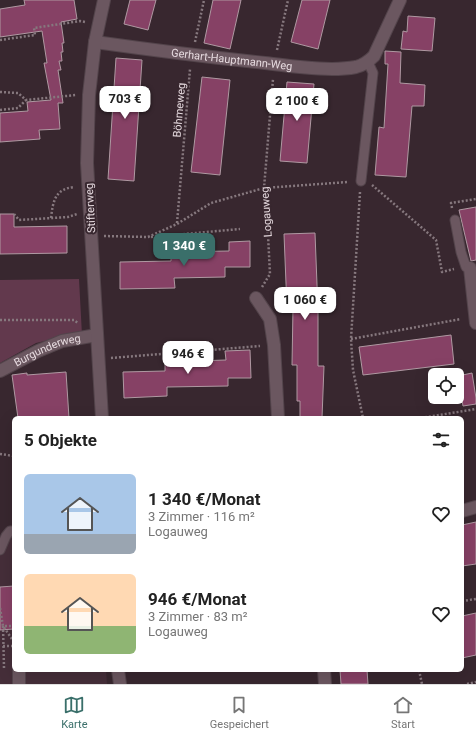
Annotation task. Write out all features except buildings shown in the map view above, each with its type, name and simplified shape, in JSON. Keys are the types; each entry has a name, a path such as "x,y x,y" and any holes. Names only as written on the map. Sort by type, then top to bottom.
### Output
{"street":[{"name":"Stifterweg","path":"102,416 88,163 88,95 95,42 104,0"},
{"path":"368,62 374,56 400,0"},
{"name":"Gerhart-Hauptmann-Weg","path":"95,42 192,55 330,69 357,66 368,62"},
{"path":"468,268 475,320"},
{"path":"256,298 270,319 274,345 278,416"},
{"name":"Burgunderweg","path":"0,372 38,351 62,341 97,335"},
{"path":"464,510 476,508"},
{"path":"19,672 19,684"},
{"path":"118,672 120,684"},
{"path":"324,672 325,684"}],"lane":[{"path":"361,181 373,73 368,62"},
{"path":"455,220 461,252 468,268"},
{"path":"0,550 6,536 10,531 12,531"}],"path":[{"name":"Böhmeweg","path":"177,224 192,55 204,0"},
{"name":"Logauweg","path":"256,298 270,274 264,188 274,64 288,0"},
{"path":"0,40 35,34 34,28 80,21 99,24"},
{"path":"0,92 18,93 26,100"},
{"path":"0,110 18,108 26,100 67,95 88,95"},
{"path":"148,237 177,224 211,203 264,188 361,181 371,184 436,240 442,272 468,268"},
{"path":"361,181 351,339 353,370 363,416"},
{"path":"51,218 54,200 59,192 68,188 89,186"},
{"path":"455,220 451,203 476,198"},
{"path":"14,214 19,220 68,217"},
{"path":"92,235 148,237 240,229"},
{"path":"0,320 74,320 97,335"},
{"path":"351,339 475,320"},
{"path":"99,359 274,345"},
{"path":"433,416 476,409"},
{"path":"0,454 12,456"},
{"path":"464,601 476,599"},
{"path":"0,608 4,670"},
{"path":"2,626 12,626"},
{"path":"2,626 12,639"},
{"path":"3,646 12,646"},
{"path":"419,672 422,684"},
{"path":"467,684 476,682"}],"shaded area":[{"path":"79,279 82,335 62,337 36,343 0,363 0,280"},
{"path":"12,536 12,672 106,672 107,684 0,684 0,545"}]}
